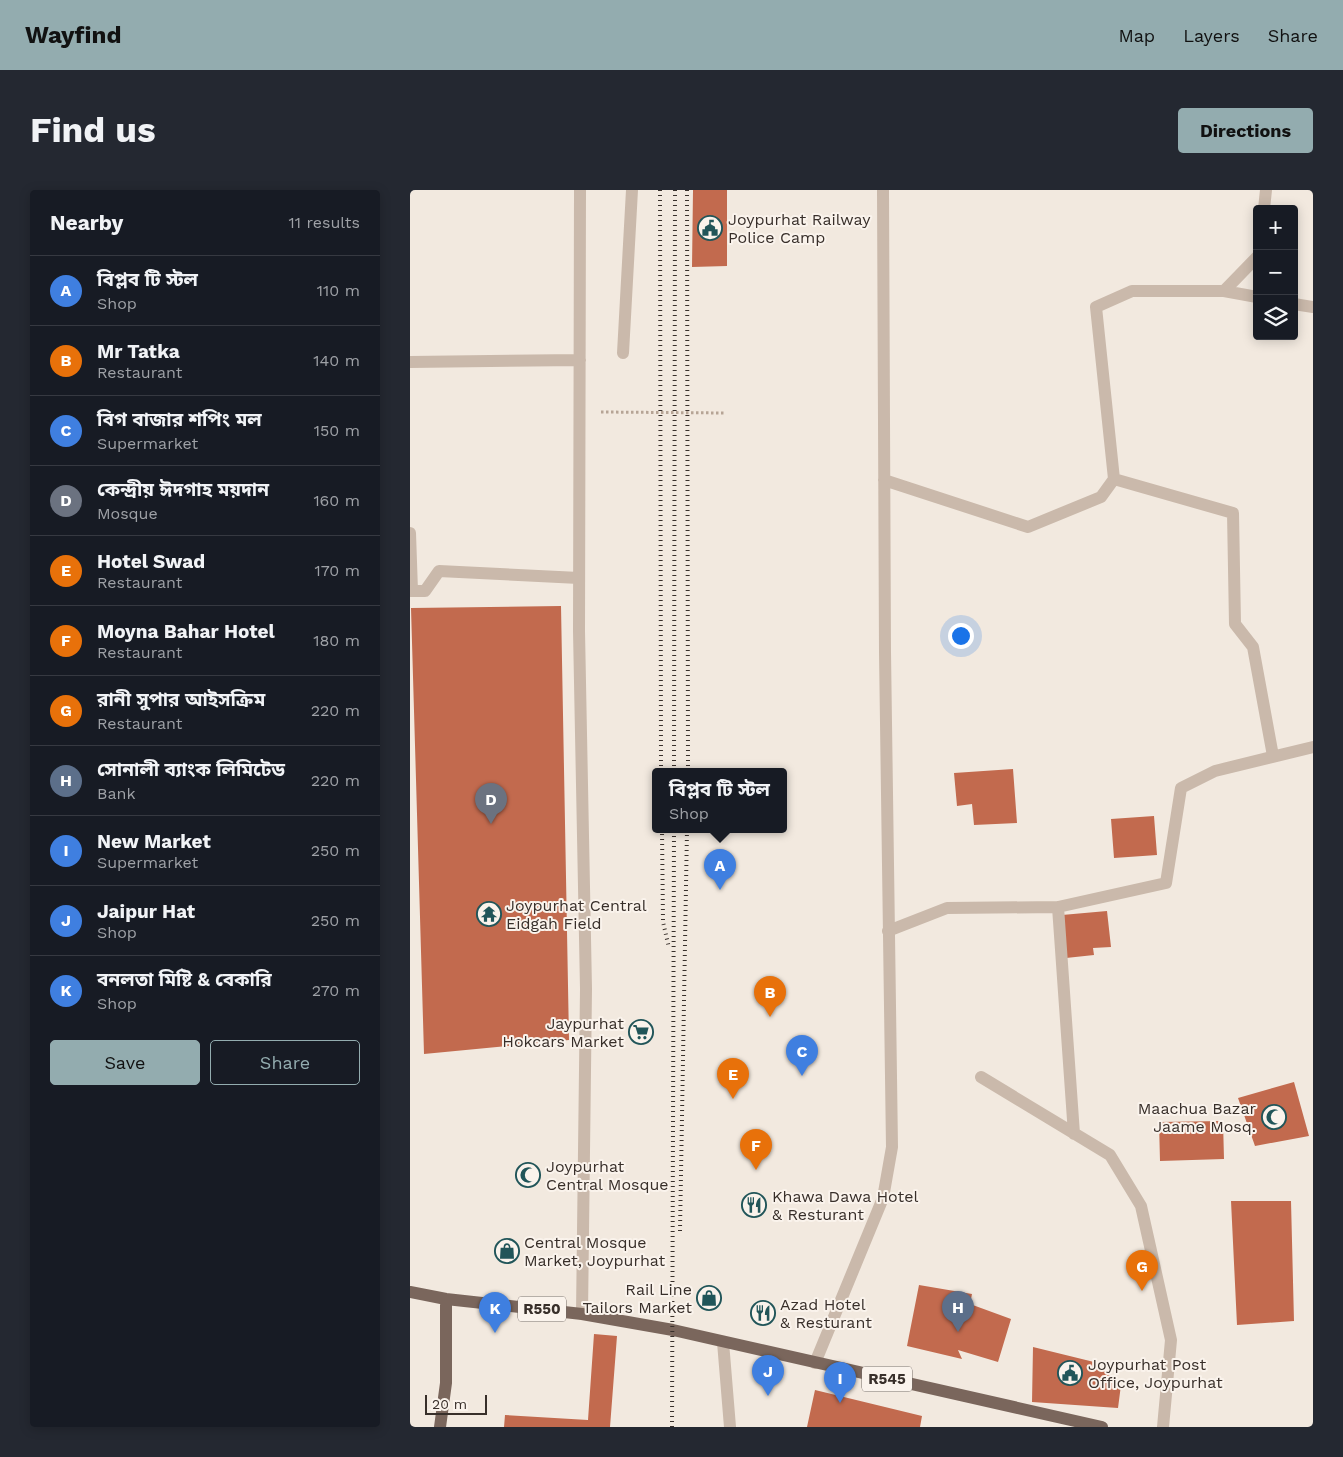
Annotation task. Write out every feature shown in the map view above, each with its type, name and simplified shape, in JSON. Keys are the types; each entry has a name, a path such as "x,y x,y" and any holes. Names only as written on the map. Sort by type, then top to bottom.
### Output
{"main road":[{"name":"R550","path":"410,1292 446,1299 582,1314 673,1330"},
{"path":"440,1427 446,1383 446,1299"},
{"name":"R545","path":"673,1330 1102,1427"}],"street":[{"path":"580,190 579,631 586,989 582,1314"},
{"path":"623,353 632,190"},
{"path":"815,1363 883,1198 892,1147 888,930 883,190"},
{"path":"1264,205 1266,190"},
{"path":"1224,291 1253,261"},
{"path":"884,480 1028,527 1101,497 1114,479 1096,307 1132,291 1224,291 1253,296"},
{"path":"1298,305 1313,307"},
{"path":"410,362 580,360"},
{"path":"1114,479 1233,513 1235,624 1253,647 1273,756"},
{"path":"410,533 416,591"},
{"path":"416,591 439,571 579,578"},
{"path":"888,930 947,908 1058,907 1166,883 1181,788 1215,771 1313,746"},
{"path":"1058,907 1074,1134"},
{"path":"981,1077 1110,1155 1141,1206 1171,1340 1163,1427"},
{"path":"723,1342 730,1427"}],"path":[{"path":"601,412 725,413"}],"building":[{"name":"Joypurhat Railway Police Camp","path":"693,190 727,190 727,266 692,267"},
{"path":"561,606 569,1040 424,1054 411,608"},
{"path":"1013,769 1017,823 974,825 972,804 957,806 954,773"},
{"path":"1154,816 1157,855 1114,858 1111,819"},
{"path":"1107,911 1111,947 1093,948 1094,955 1066,958 1062,915"},
{"name":"Maachua Bazar Jaame Mosq.","path":"1294,1082 1309,1136 1255,1146 1238,1098"},
{"path":"1223,1121 1224,1159 1160,1161 1159,1122"},
{"path":"1231,1201 1291,1201 1294,1321 1237,1325"},
{"path":"919,1285 972,1294 970,1304 1011,1319 998,1362 958,1350 962,1359 907,1346"},
{"path":"594,1334 617,1336 610,1427 504,1427 505,1415 588,1420"},
{"name":"Joypurhat Post Office, Joypurhat","path":"1033,1347 1094,1362 1121,1385 1118,1408 1032,1402"},
{"path":"815,1390 922,1416 920,1427 807,1427"}],"railway":[{"path":"660,190 661,768"},
{"path":"674,768 675,190"},
{"path":"687,190 688,768"},
{"path":"662,833 663,922 669,948"},
{"path":"672,1427 674,833"},
{"path":"680,1231 687,833"}],"place":[{"name":"Joypurhat Railway Police Camp","path":"710,228"},
{"name":"কেন্দ্রীয় ঈদগাহ ময়দান","path":"491,824"},
{"name":"বিপ্লব টি স্টল","path":"720,890"},
{"name":"Joypurhat Central Eidgah Field","path":"489,914"},
{"name":"Mr Tatka","path":"770,1017"},
{"name":"Jaypurhat Hokcars Market","path":"641,1032"},
{"name":"বিগ বাজার শপিং মল","path":"802,1076"},
{"name":"Hotel Swad","path":"733,1099"},
{"name":"Maachua Bazar Jaame Mosq.","path":"1274,1117"},
{"name":"Moyna Bahar Hotel","path":"756,1170"},
{"name":"Joypurhat Central Mosque","path":"528,1175"},
{"name":"Khawa Dawa Hotel & Resturant","path":"754,1205"},
{"name":"Central Mosque Market, Joypurhat","path":"507,1251"},
{"name":"রানী সুপার আইসক্রিম","path":"1142,1291"},
{"name":"Rail Line Tailors Market","path":"709,1298"},
{"name":"Azad Hotel & Resturant","path":"763,1313"},
{"name":"সোনালী ব্যাংক লিমিটেড","path":"958,1332"},
{"name":"বনলতা মিষ্টি & বেকারি","path":"495,1333"},
{"name":"Joypurhat Post Office, Joypurhat","path":"1070,1373"},
{"name":"Jaipur Hat","path":"768,1396"},
{"name":"New Market","path":"840,1403"}]}
